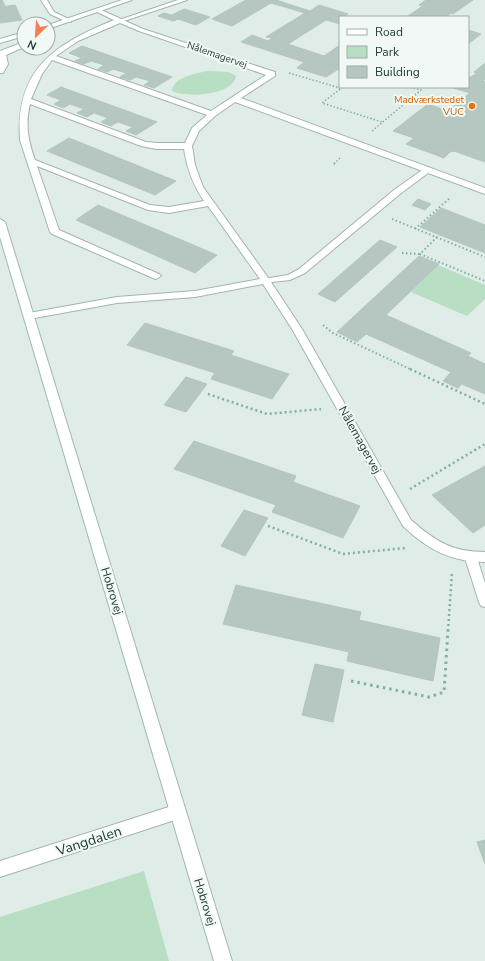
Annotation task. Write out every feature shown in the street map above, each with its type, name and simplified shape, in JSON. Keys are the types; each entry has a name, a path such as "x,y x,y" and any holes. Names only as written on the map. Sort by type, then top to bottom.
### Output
{"street":[{"path":"56,25 69,22 129,0"},
{"name":"Nålemagervej","path":"99,11 141,30 272,74"},
{"path":"119,21 89,33 69,44 51,57 35,78 27,100 22,126 24,140 55,232 156,276"},
{"path":"56,27 61,24"},
{"path":"0,41 16,36"},
{"path":"0,71 4,66 4,60 1,54 16,47"},
{"path":"51,57 212,114"},
{"path":"27,100 144,144 157,146 188,146 195,130 212,114 272,74"},
{"path":"235,99 485,191"},
{"name":"Nålemagervej","path":"188,146 191,165 199,187 266,281 297,329 407,523 426,540 444,551 471,558 485,557"},
{"path":"31,161 148,207 169,210 210,203"},
{"name":"Hobrovej","path":"0,222 30,316 223,961"},
{"path":"30,316 117,300 195,294 266,281"},
{"name":"Vangdalen","path":"0,869 178,812"}],"lane":[{"path":"44,0 52,13 69,22"},
{"path":"119,21 184,0"},
{"path":"266,281 290,276 302,270 373,212 428,170"},
{"path":"471,558 485,602"}],"path":[{"path":"272,74 291,73 339,87"},
{"path":"342,88 322,103 382,122 421,90 413,88"},
{"path":"415,229 465,184"},
{"path":"373,212 485,257"},
{"path":"420,254 437,238"},
{"path":"402,253 420,254 485,281"},
{"path":"323,325 333,333 485,404"},
{"path":"208,394 267,414 341,407"},
{"path":"393,499 485,444"},
{"path":"268,526 343,554 402,549 426,540"},
{"path":"351,681 429,697 444,692 453,553"}],"green space":[{"path":"208,71 229,72 236,76 233,83 227,88 208,94 197,95 172,91 176,82 186,76"},
{"path":"438,265 485,285 485,299 467,316 411,292"},
{"path":"144,871 169,961 0,961 0,917"}],"building":[{"path":"0,0 2,0 5,5 1,7 15,5 20,16 16,16 16,21 0,23"},
{"path":"246,0 276,0 310,11 319,5 348,14 339,16 339,19 331,16 330,17 339,20 339,24 326,20 288,44 324,56 339,46 339,69 326,77 297,68 304,62 241,42 252,35 268,41 272,38 266,37 305,13 271,3 232,26 212,19"},
{"path":"426,0 473,0 453,14 451,13 447,16 408,16 423,6 419,5"},
{"path":"184,9 210,17 196,25 178,19 173,21 158,16 164,13 172,15"},
{"path":"469,30 481,34 469,43"},
{"path":"82,46 172,77 154,88 144,85 150,81 136,77 130,80 120,77 126,73 113,69 107,72 98,69 104,65 91,61 84,64 75,61 82,58 69,53"},
{"path":"485,63 485,79 482,81 485,82 485,162 454,151 450,152 444,158 406,144 414,138 393,131 428,104 448,111 470,93 453,88 469,88 469,77 477,73 474,72"},
{"path":"61,87 157,122 136,135 126,131 133,127 118,122 111,126 101,122 108,118 94,113 87,117 77,113 84,109 70,104 63,108 54,104 61,100 47,95"},
{"path":"69,138 176,181 155,195 47,151"},
{"path":"418,199 431,204 425,210 412,205"},
{"path":"98,205 217,255 195,273 76,220"},
{"path":"441,208 485,225 485,253 420,227"},
{"path":"380,240 397,247 335,302 318,294"},
{"path":"419,256 439,264 386,315 471,353 468,356 485,364 485,394 462,384 458,388 443,381 451,372 366,334 357,342 337,332"},
{"path":"145,323 234,351 231,355 289,374 272,399 211,379 215,373 127,345"},
{"path":"186,377 207,384 186,412 164,405"},
{"path":"194,441 296,476 293,482 360,506 343,538 272,512 276,505 174,469"},
{"path":"485,466 485,525 473,533 432,495"},
{"path":"244,510 268,518 245,556 221,546"},
{"path":"236,585 361,612 359,620 440,638 433,681 347,661 349,652 223,624"},
{"path":"315,664 344,670 333,722 302,715"},
{"path":"485,840 485,864 477,842"}],"place":[{"name":"Madværkstedet VUC","path":"472,106"}]}
